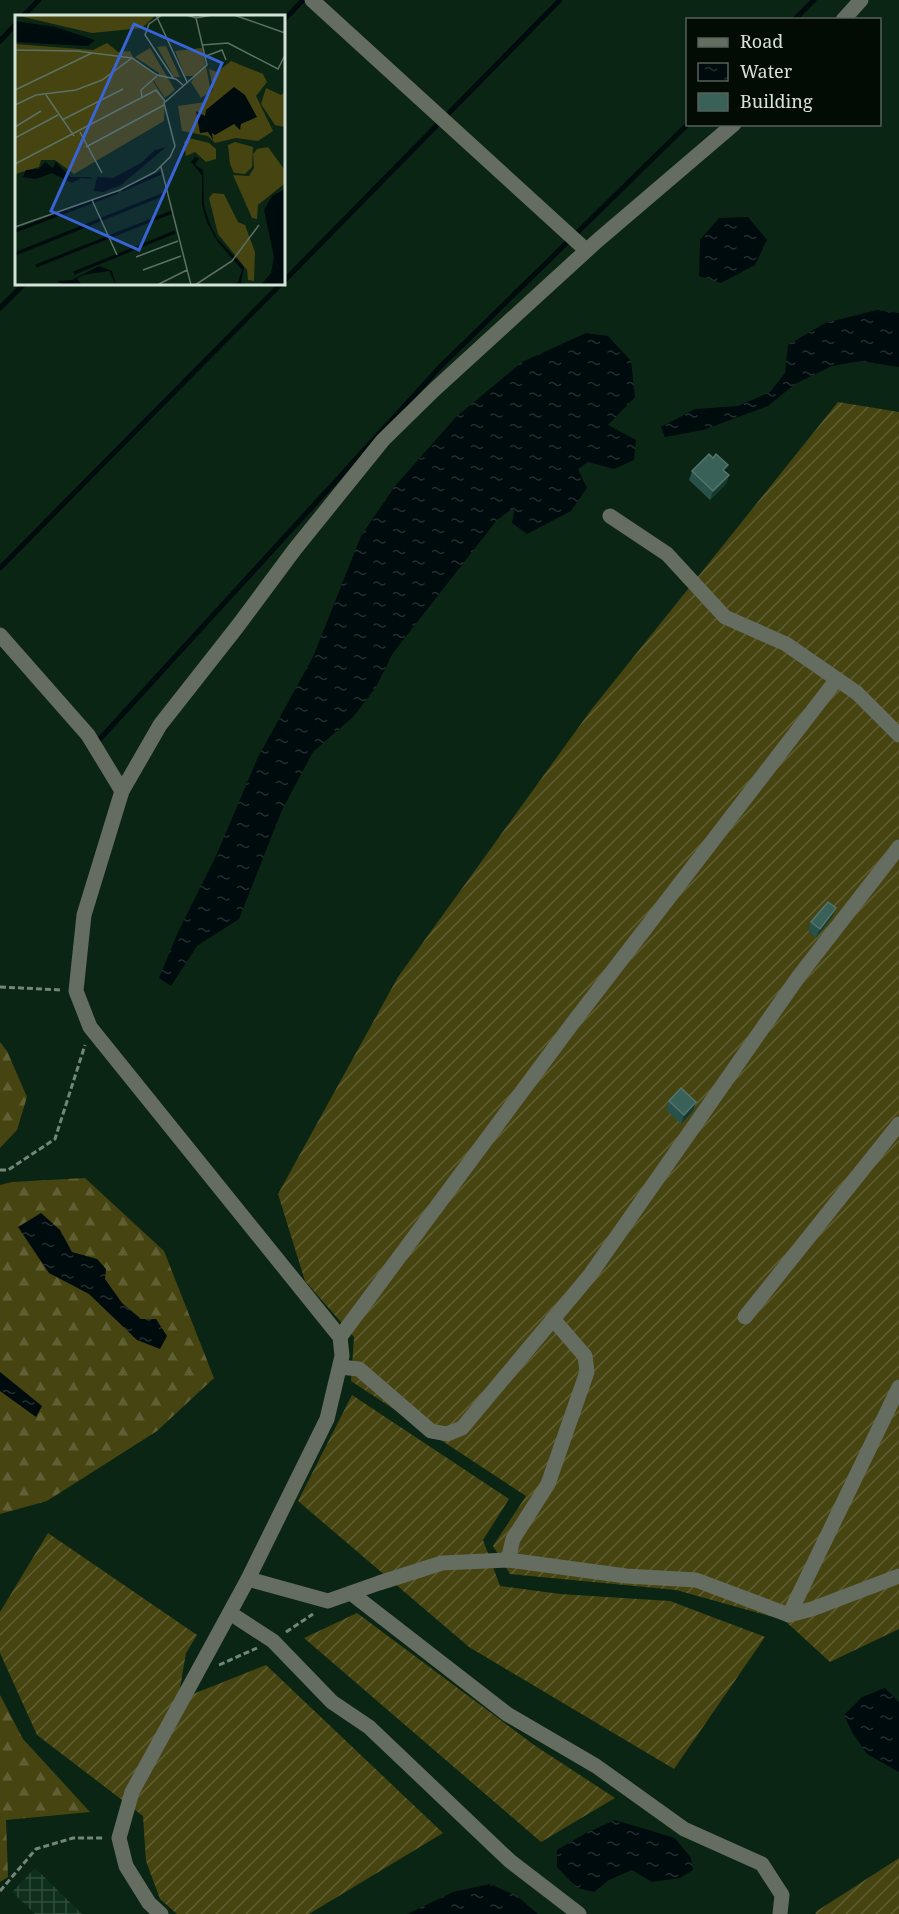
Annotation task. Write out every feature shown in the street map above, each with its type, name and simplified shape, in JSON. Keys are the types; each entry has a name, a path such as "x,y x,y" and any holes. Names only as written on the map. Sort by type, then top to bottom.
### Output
{"street":[{"path":"312,0 586,250"},
{"path":"845,18 861,0"},
{"path":"161,1914 149,1903 126,1866 119,1838 132,1792 248,1579 327,1419 342,1356 339,1337 90,1028 76,991 84,915 122,791 160,725 295,549 383,440 586,250 732,126"},
{"path":"610,516 668,554 725,617 786,644 857,693 899,735"},
{"path":"0,635 88,735 122,791"},
{"path":"339,1337 572,1024 837,679"},
{"path":"340,1367 359,1369 431,1431 447,1434 462,1428 590,1275 799,976 899,847"},
{"path":"745,1317 899,1124"},
{"path":"507,1560 513,1539 548,1485 587,1372 585,1356 553,1320"},
{"path":"789,1615 899,1387"},
{"path":"248,1579 328,1601 442,1563 507,1560 626,1576 696,1580 789,1615 812,1609 899,1576"},
{"path":"351,1593 507,1714 596,1766 684,1829 762,1864 782,1895 780,1914"},
{"path":"230,1613 273,1641 332,1702 369,1727 510,1861 579,1914"}],"path":[{"path":"0,987 76,991"},
{"path":"0,1170 8,1170 55,1139 90,1028"},
{"path":"0,1891 36,1849 73,1838 119,1838"}],"shaded area":[{"path":"35,1868 82,1914 35,1914 12,1892"}],"green space":[{"path":"838,402 899,412 899,1629 830,1662 784,1620 676,1590 510,1574 493,1546 526,1496 351,1381 354,1337 305,1281 278,1194 398,977 591,710"},
{"path":"0,1042 7,1051 27,1097 17,1130 0,1148"},
{"path":"85,1178 164,1251 214,1378 157,1431 47,1501 0,1514 0,1185 12,1182"},
{"path":"352,1395 509,1499 483,1540 500,1586 560,1594 670,1601 765,1637 674,1769 469,1647 298,1501"},
{"path":"48,1533 197,1635 186,1653 178,1700 266,1665 443,1833 309,1914 177,1914 160,1899 146,1861 143,1816 37,1735 0,1653 0,1612"},
{"path":"357,1613 534,1745 615,1798 541,1842 304,1638"},
{"path":"0,1695 23,1739 90,1812 6,1820 8,1877 0,1882"},
{"path":"899,1858 899,1914 815,1914 817,1911"}],"water":[{"path":"748,217 767,240 755,265 721,283 699,276 700,240 719,218"},
{"path":"877,310 899,313 899,367 861,361 832,366 795,384 768,406 703,430 665,437 661,427 695,409 738,406 770,392 785,373 788,345 825,323"},
{"path":"586,333 608,336 631,361 635,397 608,425 636,440 634,460 614,469 588,462 578,469 587,488 571,511 527,534 512,523 515,507 497,520 393,653 376,687 354,716 313,752 282,810 239,919 197,946 171,986 159,978 178,932 216,856 258,757 313,657 361,536 395,486 456,417 522,362"},
{"path":"41,1213 60,1230 72,1252 97,1259 106,1269 105,1279 122,1303 141,1319 156,1319 167,1336 160,1349 137,1340 89,1294 49,1273 18,1227"},
{"path":"0,1372 42,1406 36,1417 0,1391"},
{"path":"885,1688 899,1702 899,1772 867,1754 844,1715 862,1697"},
{"path":"615,1820 675,1838 691,1858 693,1870 680,1878 652,1882 632,1870 609,1880 594,1892 577,1888 557,1867 557,1850"},
{"path":"490,1884 517,1896 538,1914 407,1914 453,1892"}],"building":[{"path":"709,454 713,458 716,454 728,465 723,470 729,475 713,491 692,471"},
{"path":"828,902 836,908 820,929 811,922"},
{"path":"681,1088 696,1102 684,1115 669,1101"}],"waterway":[{"path":"24,15 39,0"},
{"path":"285,19 303,0"},
{"path":"285,280 560,0"},
{"path":"796,18 814,0"},
{"path":"0,41 15,25"},
{"path":"99,740 441,366 686,126"},
{"path":"0,308 23,285"},
{"path":"0,568 280,285"}]}
